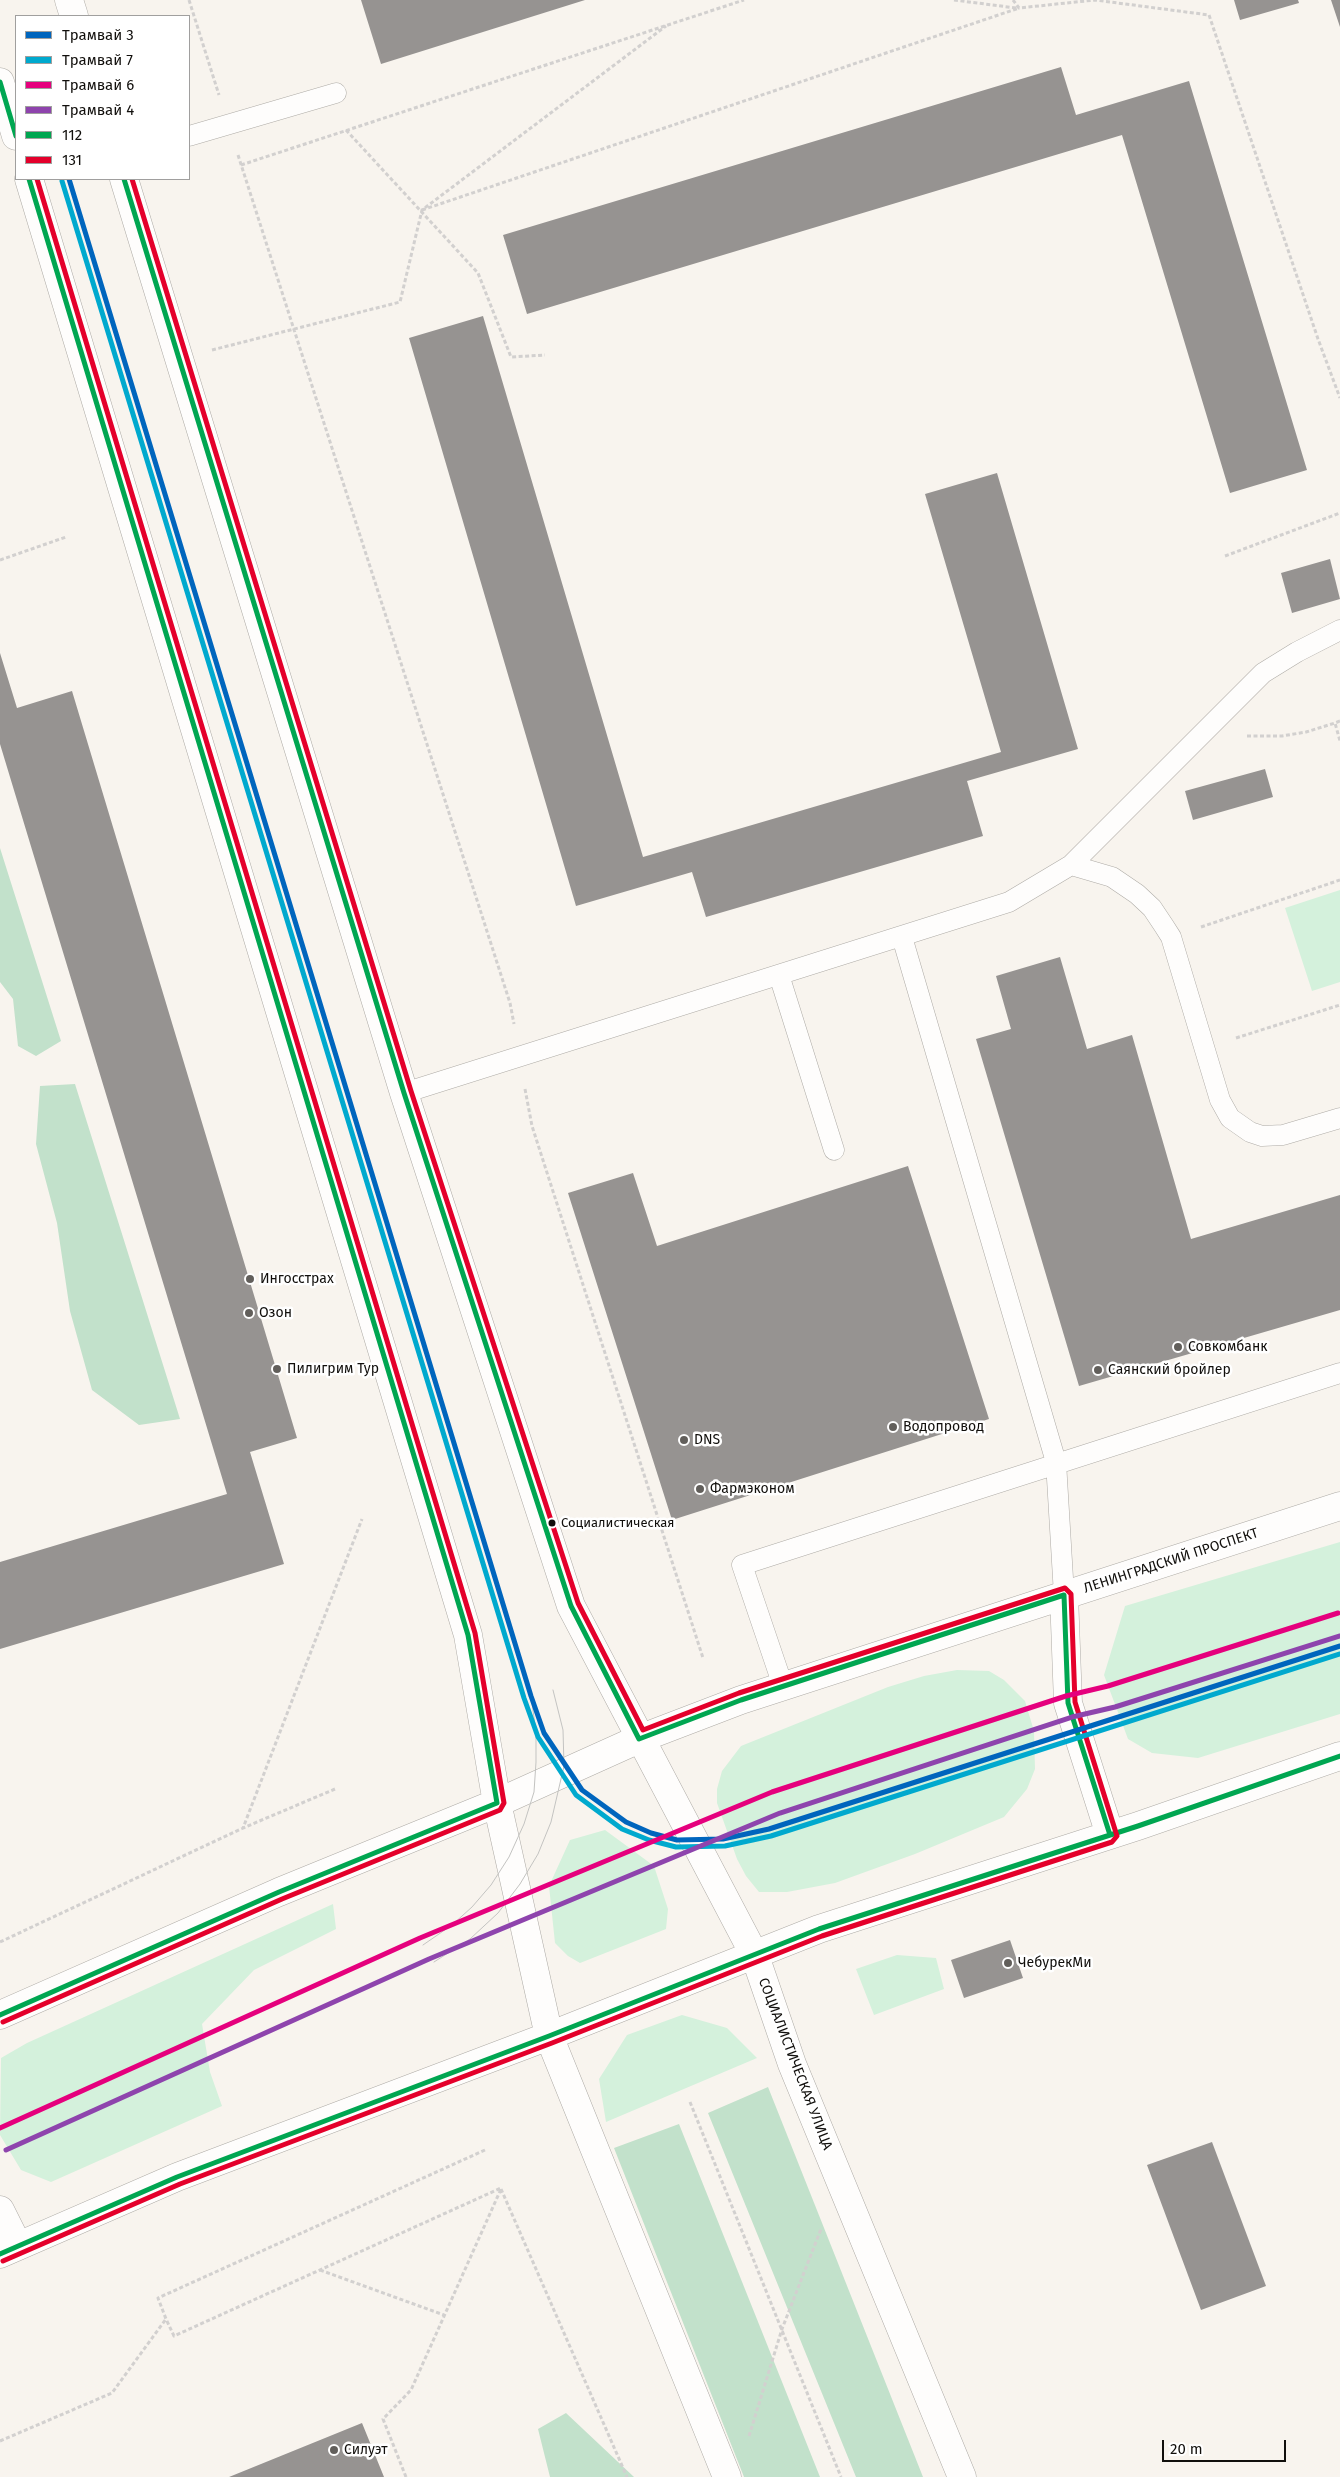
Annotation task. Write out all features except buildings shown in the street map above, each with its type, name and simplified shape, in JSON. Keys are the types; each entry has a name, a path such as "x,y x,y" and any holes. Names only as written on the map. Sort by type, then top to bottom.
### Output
{"street":[{"path":"69,0 74,15"},
{"path":"0,82 15,133"},
{"path":"29,180 468,1635 497,1803 549,2036 727,2477"},
{"name":"СОЦИАЛИСТИЧЕСКАЯ УЛИЦА","path":"124,180 404,1093 572,1606 639,1739 755,1956 792,2064 962,2477"},
{"name":"ЛЕНИНГРАДСКИЙ ПРОСПЕКТ","path":"0,2015 279,1892 497,1803 639,1739 783,1686 1340,1506"},
{"path":"1064,1595 1068,1704 1110,1835"},
{"path":"0,2210 9,2250 177,2177 549,2036 755,1956 819,1929 1110,1835 1340,1756"}],"lane":[{"path":"190,136 336,93"},
{"path":"404,1093 1009,902 1071,865 1263,673 1297,652 1340,630"},
{"path":"1071,865 1112,877 1137,894 1152,908 1171,937 1220,1100 1230,1118 1250,1132 1262,1136 1283,1135 1340,1118"},
{"path":"902,937 1056,1462 1064,1595"},
{"path":"778,975 834,1150"},
{"path":"783,1686 742,1565 1056,1462 1340,1373"}],"path":[{"path":"188,0 510,1003 532,1126 703,1658"},
{"path":"241,165 744,0"},
{"path":"954,0 1019,8"},
{"path":"1013,0 1019,8"},
{"path":"422,210 1019,8 1095,0 1209,15 1318,339 1340,398"},
{"path":"208,351 400,302 422,210 666,26"},
{"path":"346,130 422,210 478,273 511,357 545,355"},
{"path":"1225,556 1340,513"},
{"path":"0,560 66,537"},
{"path":"1200,735 1282,736 1340,721"},
{"path":"1335,723 1340,741"},
{"path":"1171,937 1340,880"},
{"path":"1204,1048 1340,1005"},
{"path":"243,1828 362,1519"},
{"path":"0,1942 243,1828 335,1789"},
{"path":"690,2102 841,2477"},
{"path":"485,2150 158,2298 166,2319 174,2336 501,2188"},
{"path":"748,2440 782,2329 840,2181"},
{"path":"406,2477 383,2419 411,2390 501,2188"},
{"path":"501,2188 627,2477"},
{"path":"319,2270 444,2315"},
{"path":"0,2441 112,2393 166,2319"}],"green space":[{"path":"0,848 61,1041 36,1056 18,1046 13,999 0,982"},
{"path":"1340,890 1340,982 1312,991 1285,908"},
{"path":"75,1084 180,1419 139,1425 92,1390 70,1311 57,1223 36,1144 40,1086"},
{"path":"1340,1542 1340,1714 1198,1758 1152,1753 1128,1739 1104,1675 1125,1606"},
{"path":"957,1670 989,1671 1004,1680 1025,1701 1034,1731 1035,1769 1027,1789 1004,1817 915,1854 835,1883 787,1892 759,1892 746,1876 737,1859 717,1803 717,1789 722,1771 741,1746 888,1687 924,1676"},
{"path":"605,1830 654,1866 668,1909 666,1929 580,1963 568,1956 555,1943 549,1886 570,1840"},
{"path":"333,1904 336,1929 254,1970 202,2024 210,2072 222,2106 51,2182 21,2170 0,2135 1,2058 27,2043"},
{"path":"897,1955 936,1958 944,1989 874,2015 856,1969"},
{"path":"682,2015 727,2028 757,2058 606,2122 599,2079 627,2035"},
{"path":"768,2087 923,2477 856,2477 708,2113"},
{"path":"679,2124 820,2477 744,2477 614,2148"},
{"path":"566,2413 634,2477 550,2477 538,2429"}],"tram line":[{"name":"3","path":"69,180 531,1696 544,1733 582,1790 626,1822 651,1833 677,1840 723,1839 769,1829 1340,1646"},
{"name":"7","path":"62,181 524,1698 538,1737 576,1795 622,1829 649,1840 676,1847 725,1846 771,1836 1340,1654"},
{"name":"6","path":"0,2128 420,1938 772,1792 1066,1696 1108,1686 1338,1613"},
{"name":"4","path":"6,2150 429,1959 780,1813 1072,1717 1115,1707 1340,1636"},
{"path":"434,1962 470,1939 498,1913 520,1884 538,1854 551,1822 564,1766 563,1730 553,1690"},
{"path":"423,1945 452,1925 472,1907 491,1885 509,1857 524,1824 534,1792 536,1762 536,1732 531,1696"}],"transit line":[{"name":"112","path":"0,82 15,133"},
{"name":"112","path":"0,2015 279,1892 497,1803 468,1635 29,180"},
{"name":"131","path":"3,2022 282,1899 500,1810 504,1803 475,1633 37,180"},
{"name":"112","path":"124,180 404,1093 571,1606 639,1739 741,1700 1064,1595 1068,1703 1110,1835"},
{"name":"131","path":"3,2261 180,2184 552,2043 822,1936 1112,1842 1117,1836 1075,1702 1071,1594 1065,1588 739,1693 643,1730 578,1603 411,1091 132,180"},
{"name":"112","path":"0,2254 177,2177 549,2036 819,1929 1138,1826 1340,1756"}],"place":[{"name":"Ингосстрах","path":"250,1279"},
{"name":"Озон","path":"249,1313"},
{"name":"Совкомбанк","path":"1178,1347"},
{"name":"Пилигрим Тур","path":"277,1369"},
{"name":"Саянский бройлер","path":"1098,1370"},
{"name":"Водопровод","path":"893,1427"},
{"name":"DNS","path":"684,1440"},
{"name":"Фармэконом","path":"700,1489"},
{"name":"Социалистическая","path":"552,1523"},
{"name":"ЧебурекМи","path":"1008,1963"},
{"name":"Силуэт","path":"334,2450"}]}
